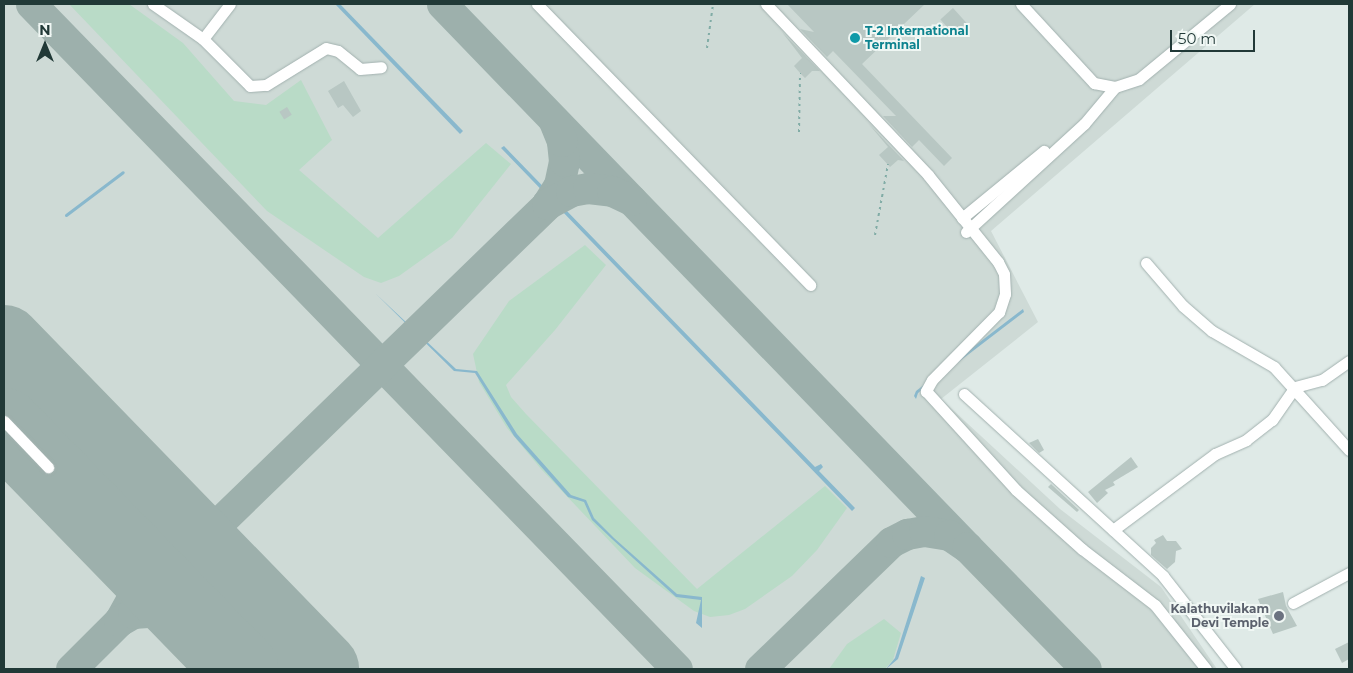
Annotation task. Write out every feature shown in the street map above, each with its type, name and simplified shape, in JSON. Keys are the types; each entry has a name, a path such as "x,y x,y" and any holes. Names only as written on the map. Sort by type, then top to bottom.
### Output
{"street":[{"path":"153,4 203,39 243,82 255,86 266,85 326,48 338,51 360,68 381,67"},
{"path":"203,39 230,4"},
{"path":"537,4 810,285"},
{"path":"766,4 928,175 968,230 1001,266 1005,280 1004,300 994,318 932,380 926,391 1016,490 1082,549 1155,605 1206,669"},
{"path":"1020,4 1094,83 1115,87 1138,79 1230,4"},
{"path":"968,230 1084,124 1115,87"},
{"path":"962,218 1074,127"},
{"path":"1146,262 1198,318 1274,367 1296,387 1349,450"},
{"path":"1113,530 1215,454 1246,440 1272,420 1296,387 1322,380 1349,361"},
{"path":"964,394 1163,576 1236,669"},
{"path":"4,421 48,467"},
{"path":"1293,603 1349,573"}],"path":[{"path":"707,48 713,4"},
{"path":"799,132 800,73"},
{"path":"875,235 888,164"}],"shaded area":[{"path":"4,4 1255,4 991,231 1038,322 941,399 1060,509 1161,587 1217,669 4,669"}],"green space":[{"path":"69,4 129,4 183,43 234,101 266,105 301,80 332,140 299,170 378,238 486,143 511,164 452,238 399,276 381,283 364,277 267,211"},
{"path":"585,245 606,265 555,330 506,385 511,397 526,414 697,589 825,486 847,508 817,550 792,576 745,609 729,615 710,617 694,611 635,568 541,469 507,428 479,382 473,354 509,301"},
{"path":"884,619 901,633 893,660 885,669 829,669 847,644"}],"water":[{"path":"335,4 340,4 463,131 460,134"},
{"path":"504,146 815,467 821,464 823,467 819,471 855,508 852,511 501,148"},
{"path":"375,293 456,369 477,371 517,434 571,495 586,500 594,518 614,538 677,594 702,597 702,628 696,623 701,600 676,597 612,539 592,520 584,502 568,497 514,436 475,373 454,371"},
{"path":"1023,309 1024,312 918,393 916,399 914,396 916,391"},
{"path":"921,576 925,578 898,659 886,669 895,658"}],"building":[{"name":"T-2 International Terminal","path":"787,4 925,4 862,64 952,158 944,166 919,140 912,147 883,116 896,116 833,51 827,57 800,29 814,32"},
{"path":"953,8 969,26 956,37 940,19"},
{"path":"782,32 820,71 812,71 805,78 800,73 794,66 802,58"},
{"path":"344,81 361,111 353,117 343,105 338,108 328,91"},
{"path":"287,107 292,115 284,119 279,112"},
{"path":"868,123 904,161 898,160 890,167 879,155 888,147"},
{"path":"1038,439 1044,450 1039,453 1029,443"},
{"path":"1131,457 1138,467 1113,482 1115,485 1105,490 1108,493 1097,503 1088,492"},
{"path":"1051,484 1079,510 1077,512 1048,487"},
{"path":"1163,535 1167,541 1176,541 1182,549 1176,551 1175,562 1167,569 1151,555 1151,548 1156,543 1154,540"},
{"name":"Kalathuvilakam Devi Temple","path":"1283,592 1286,606 1297,626 1273,634 1258,599"},
{"path":"1349,642 1349,659 1342,663 1335,649"}],"waterway":[{"path":"66,215 123,172"}],"taxiway":[{"path":"31,4 677,669"},
{"path":"442,4 967,547"},
{"path":"550,201 547,204 559,185 564,161 562,141 554,121"},
{"path":"205,536 547,204 571,191 588,188 612,191 631,200"},
{"path":"48,467 118,538 136,549 167,552 185,547 205,536 192,564 192,606 200,623 245,669"},
{"path":"760,669 891,542 907,534 924,531 949,535 967,547 1086,669"},
{"path":"112,536 128,553 136,575 132,598 119,621"},
{"path":"71,669 119,621 133,613 172,610 188,616 206,632"}],"runway":[{"path":"4,343 321,669"},
{"path":"4,426 240,669"}],"place":[{"name":"T-2 International Terminal","path":"855,38"},
{"name":"Kalathuvilakam Devi Temple","path":"1279,616"}]}
